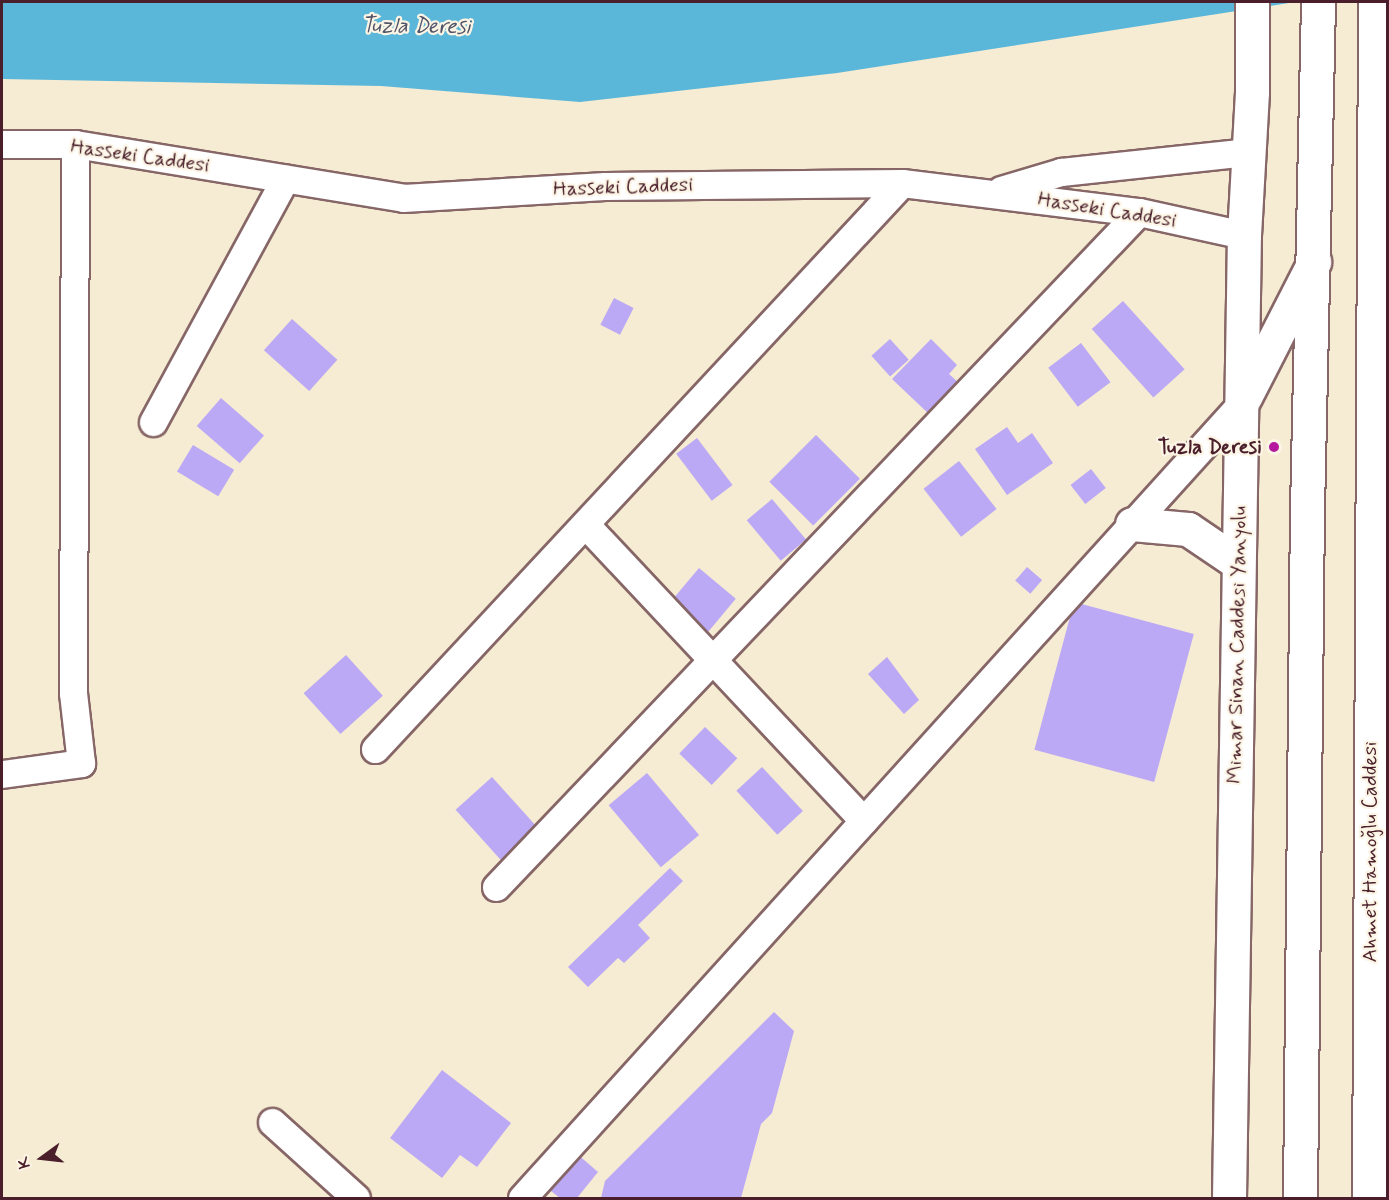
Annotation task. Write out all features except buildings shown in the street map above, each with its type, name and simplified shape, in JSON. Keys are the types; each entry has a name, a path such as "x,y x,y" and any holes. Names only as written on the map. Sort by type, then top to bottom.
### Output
{"main road":[{"name":"Mimar Sinan Caddesi Yanyolu","path":"1229,1198 1244,235 1252,92 1252,2"},
{"path":"1300,1198 1307,511 1318,2"},
{"name":"Ahmet Hamoğlu Caddesi","path":"1369,1198 1375,2"},
{"path":"1241,404 1314,262"},
{"path":"1132,525 1188,530 1238,563"}],"street":[{"name":"Hasseki Caddesi","path":"2,144 75,144 402,198 605,186 902,183 1138,212 1244,235"},
{"path":"2,774 81,763 73,693 75,144"},
{"path":"988,193 1061,172 1249,152"},
{"path":"153,422 285,179"},
{"path":"375,750 902,183"},
{"path":"496,887 1138,212"},
{"path":"522,1198 1241,404"},
{"path":"585,524 710,661 864,820"},
{"path":"272,1122 356,1198"}],"water":[{"path":"2,2 1295,2 837,73 580,102 381,86 2,79"}],"place":[{"name":"Tuzla Deresi","path":"1274,447"}]}
